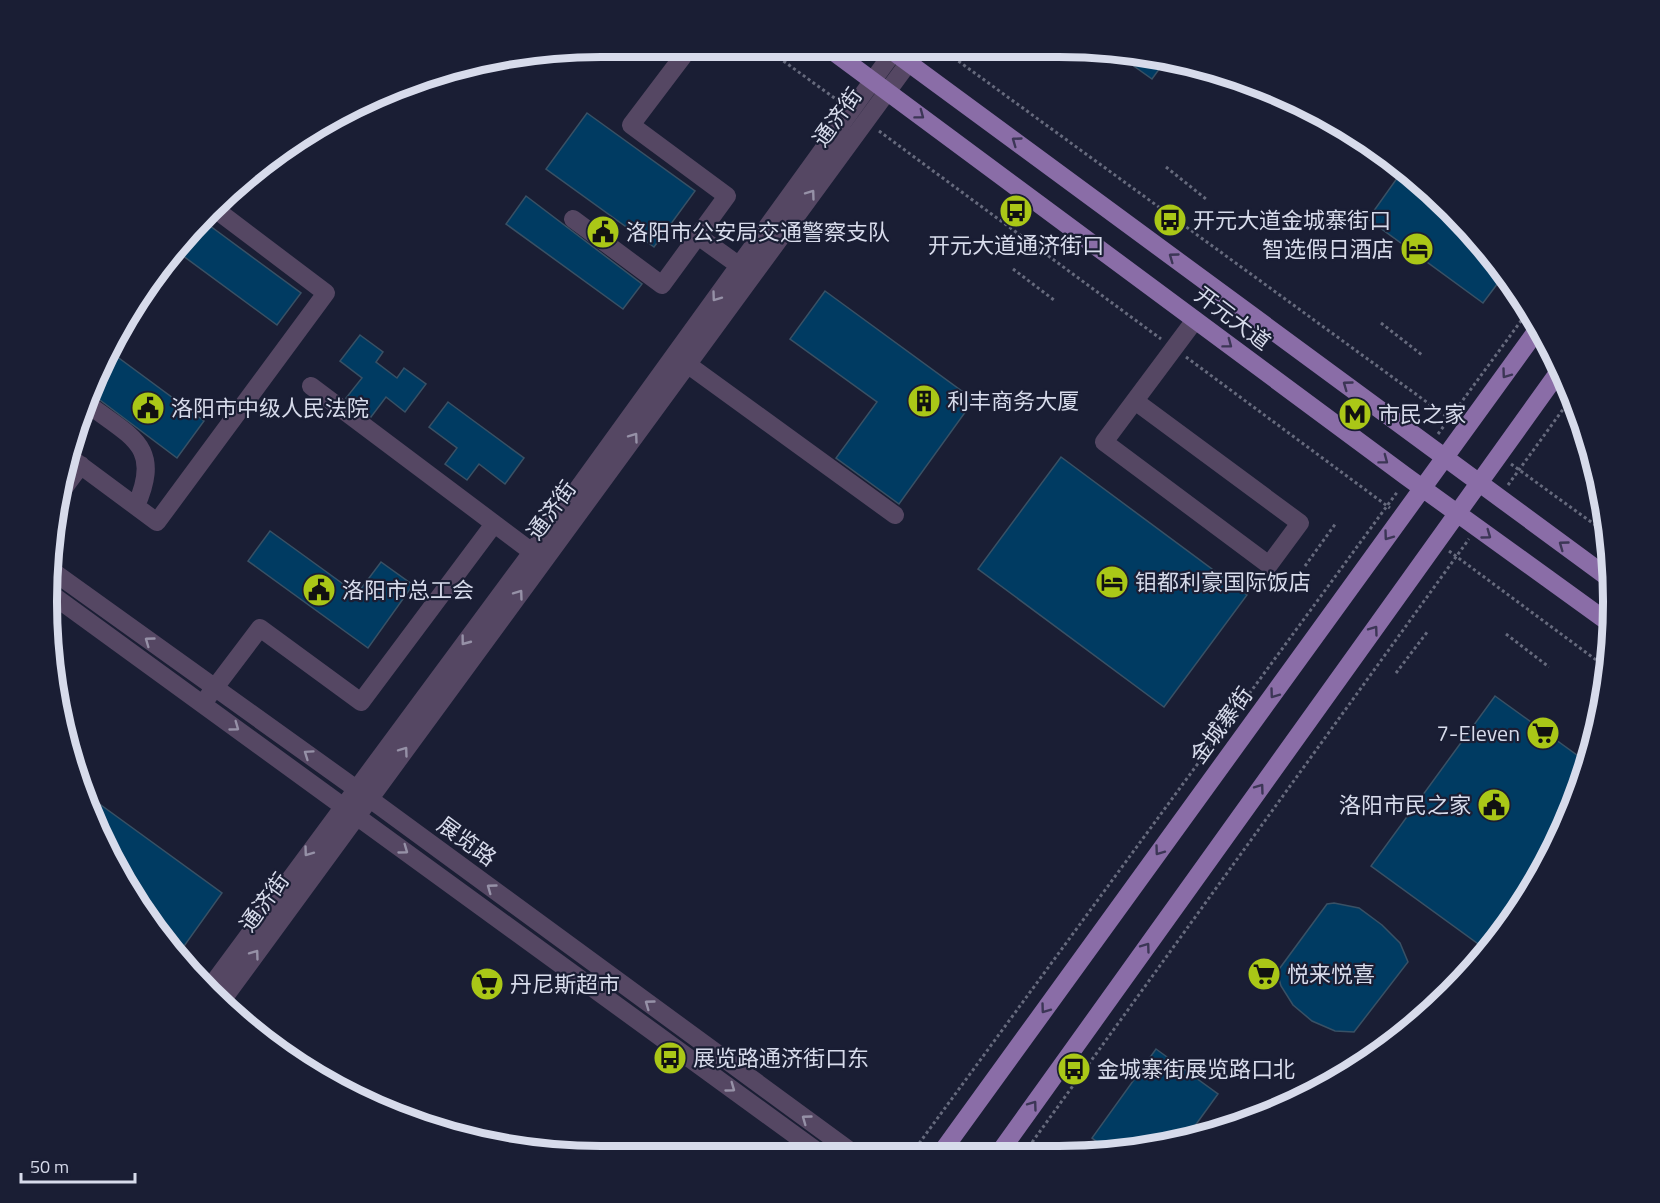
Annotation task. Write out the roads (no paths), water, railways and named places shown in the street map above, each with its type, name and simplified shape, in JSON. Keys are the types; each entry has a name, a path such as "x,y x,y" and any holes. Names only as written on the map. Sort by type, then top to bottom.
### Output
{"main road":[{"name":"开元大道","path":"842,57 1457,514 1603,618"},
{"name":"开元大道","path":"905,57 1602,573"},
{"name":"金城寨街","path":"946,1146 1533,335"},
{"path":"1004,1146 1555,377"}],"street":[{"path":"573,219 662,285 728,196 630,125 682,57"},
{"name":"通济街","path":"225,996 362,793 746,270 880,84 894,57"},
{"path":"77,462 158,522 326,293 220,213"},
{"path":"698,236 746,270"},
{"name":"通济街","path":"538,556 687,364 746,270"},
{"path":"1135,401 1300,523 1269,565 1104,442 1195,320"},
{"path":"687,364 894,515"},
{"path":"311,386 538,556"},
{"path":"93,408 135,440 144,453 148,470 145,485 136,506"},
{"path":"202,704 260,628 361,702 494,524"},
{"name":"展览路","path":"58,575 362,793 842,1146"},
{"name":"展览路","path":"57,598 810,1146"},
{"name":"通济街","path":"213,984 350,810"}],"place":[{"name":"开元大道通济街口","path":"1016,211"},
{"name":"开元大道金城寨街口","path":"1170,220"},
{"name":"洛阳市公安局交通警察支队","path":"603,232"},
{"name":"智选假日酒店","path":"1417,249"},
{"name":"利丰商务大厦","path":"924,401"},
{"name":"洛阳市中级人民法院","path":"148,408"},
{"name":"市民之家","path":"1355,414"},
{"name":"钼都利豪国际饭店","path":"1112,582"},
{"name":"洛阳市总工会","path":"319,590"},
{"name":"7-Eleven","path":"1543,733"},
{"name":"洛阳市民之家","path":"1494,805"},
{"name":"悦来悦喜","path":"1264,974"},
{"name":"丹尼斯超市","path":"487,984"},
{"name":"展览路通济街口东","path":"670,1058"},
{"name":"金城寨街展览路口北","path":"1074,1069"}]}
